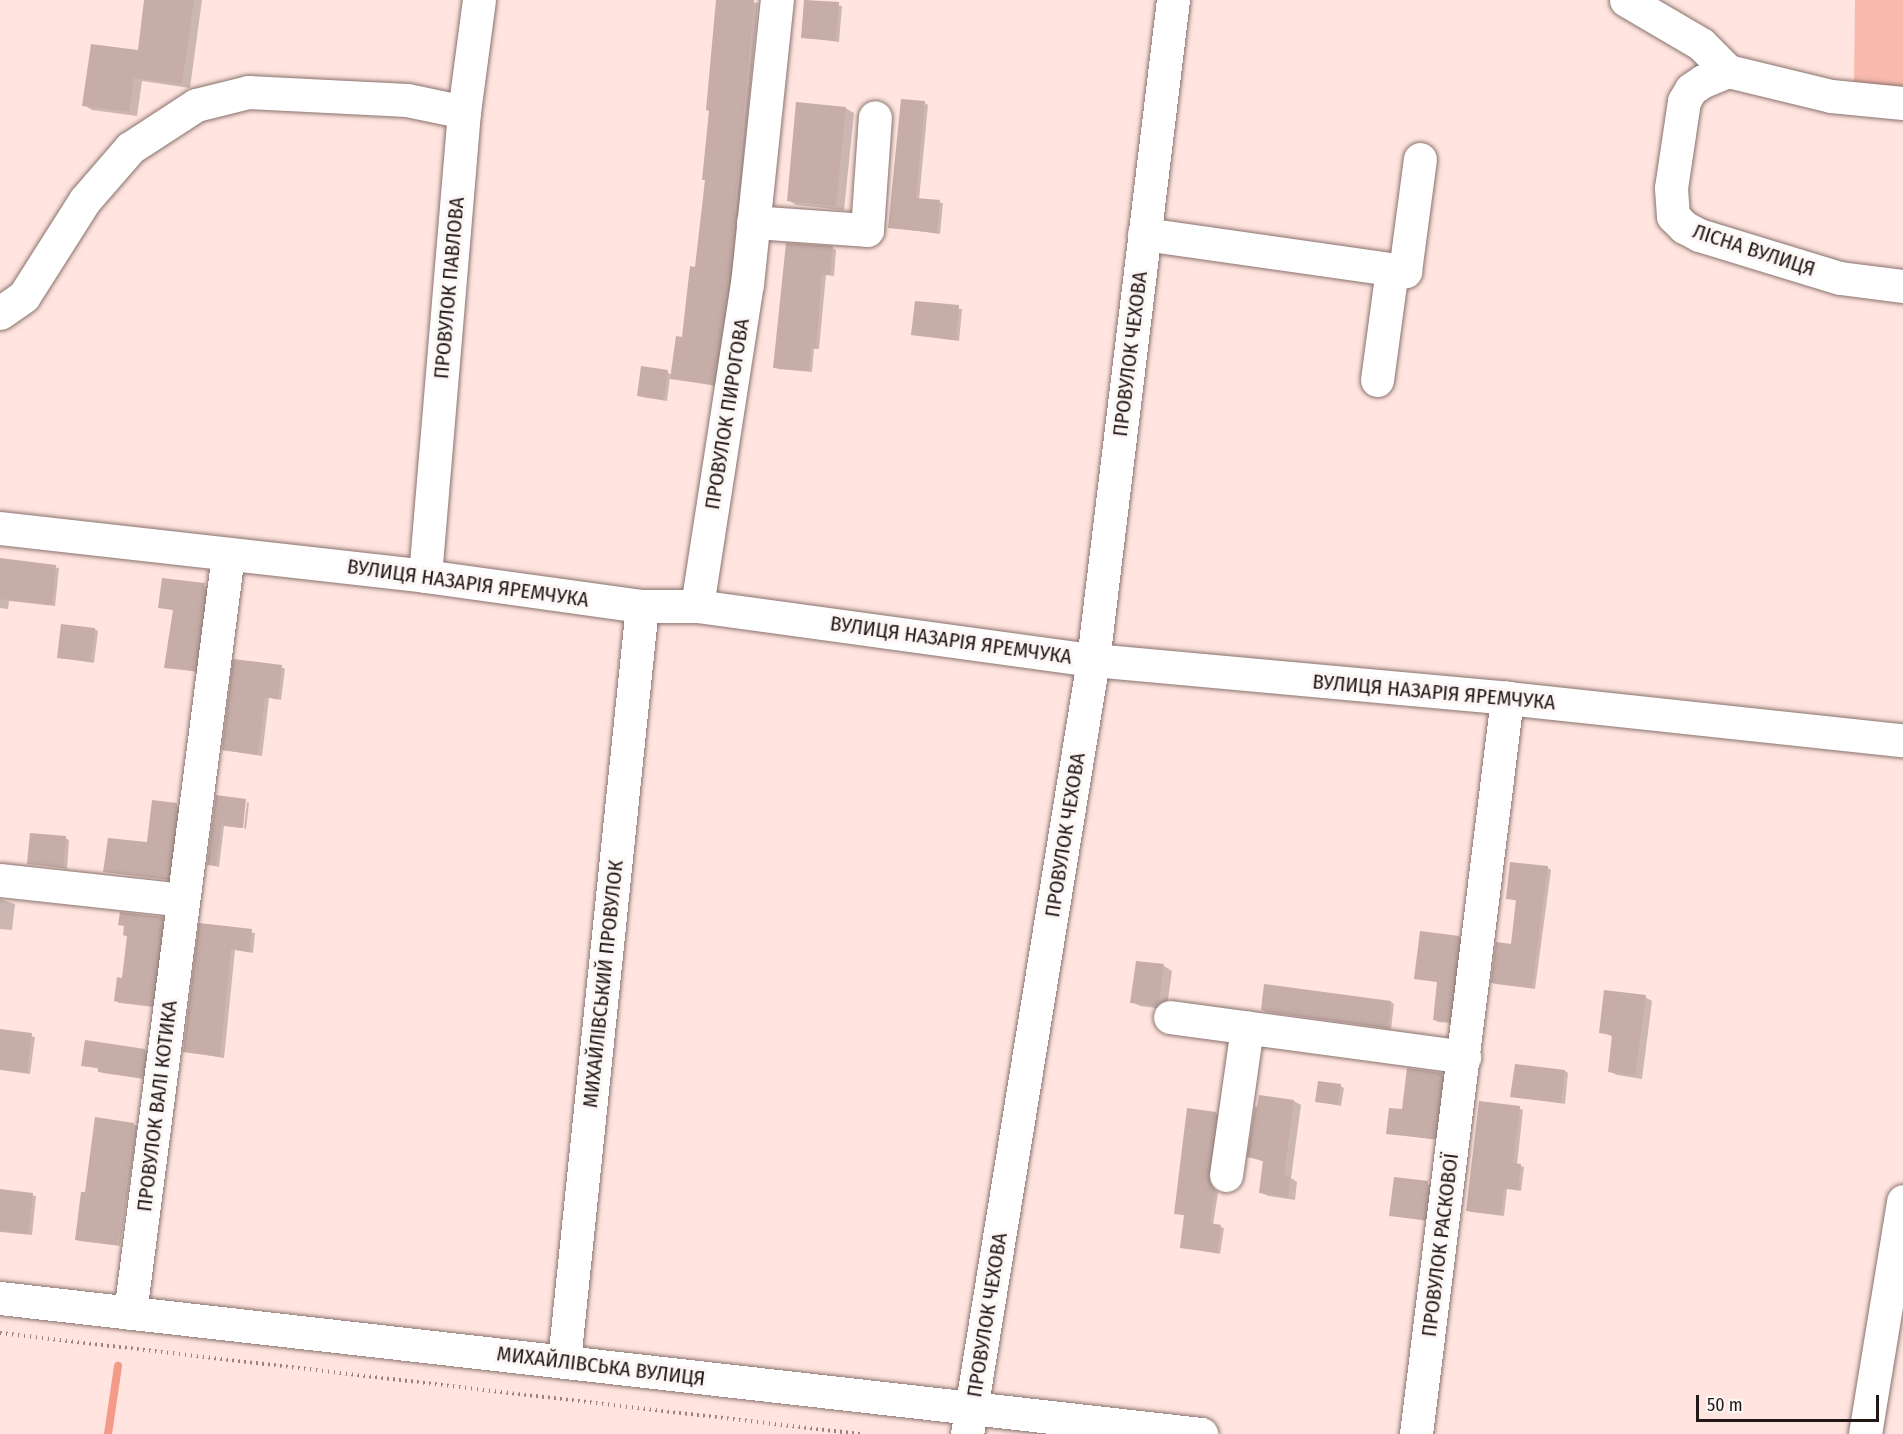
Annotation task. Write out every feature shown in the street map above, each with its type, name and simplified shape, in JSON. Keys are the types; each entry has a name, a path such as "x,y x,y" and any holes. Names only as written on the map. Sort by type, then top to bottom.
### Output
{"street":[{"name":"ПРОВУЛОК ПАВЛОВА","path":"425,576 464,112 479,0"},
{"name":"ПРОВУЛОК ПИРОГОВА","path":"697,606 747,284 777,0"},
{"name":"ПРОВУЛОК ЧЕХОВА","path":"969,1421 1094,660 1173,0"},
{"path":"1626,0 1701,44 1728,71 1831,96 1903,103"},
{"name":"ЛІСНА ВУЛИЦЯ","path":"1728,71 1703,81 1691,89 1684,101 1671,188 1673,216 1684,227 1699,235 1829,274 1903,286"},
{"path":"0,313 24,296 85,200 130,148 196,105 248,92 407,99 464,112"},
{"path":"753,222 867,230 875,117"},
{"path":"1144,234 1405,271 1420,159"},
{"path":"1377,380 1392,269"},
{"name":"ВУЛИЦЯ НАЗАРІЯ ЯРЕМЧУКА","path":"0,528 425,576 642,606 697,606 1094,660 1507,698 1903,740"},
{"name":"ПРОВУЛОК ВАЛІ КОТИКА","path":"130,1312 228,554"},
{"name":"МИХАЙЛІВСЬКИЙ ПРОВУЛОК","path":"564,1361 642,606"},
{"name":"ПРОВУЛОК РАСКОВОЇ","path":"1416,1434 1507,698"},
{"path":"0,880 183,900"},
{"path":"1170,1017 1464,1057"},
{"path":"1226,1175 1247,1027"},
{"path":"1865,1434 1903,1201"},
{"name":"МИХАЙЛІВСЬКА ВУЛИЦЯ","path":"0,1298 564,1361 969,1421 1201,1434"}],"path":[{"path":"0,1333 860,1434"}],"shaded area":[{"path":"1855,0 1903,0 1903,88 1854,84"}],"building":[{"path":"144,0 194,0 182,84 134,78 129,112 82,106 91,44 138,50"},
{"path":"716,0 754,0 728,282 712,385 670,379 676,336 682,337 690,266 695,267 705,180 702,180 709,111 706,110"},
{"path":"804,0 839,2 836,41 801,38"},
{"path":"901,99 925,101 916,198 940,200 937,233 888,228"},
{"path":"796,102 846,107 836,206 787,201"},
{"path":"786,243 833,246 830,275 822,274 816,348 811,348 809,371 773,368"},
{"path":"915,301 959,305 956,340 911,335"},
{"path":"641,366 668,370 664,400 637,396"},
{"path":"0,558 56,565 52,605 0,599"},
{"path":"162,578 205,583 194,671 164,668 173,610 158,608"},
{"path":"61,624 95,628 91,662 57,658"},
{"path":"233,659 282,665 278,699 265,697 258,755 222,750"},
{"path":"216,795 246,799 243,828 221,825 216,866 207,865"},
{"path":"152,800 177,803 167,879 103,872 108,838 147,842"},
{"path":"30,833 66,836 63,868 27,864"},
{"path":"1510,862 1548,866 1532,988 1491,983 1496,942 1511,944 1516,900 1506,899"},
{"path":"120,912 162,917 151,1006 114,1001 117,977 122,978 127,936 123,935 124,926 118,925"},
{"path":"199,923 252,929 249,952 231,949 220,1057 183,1052"},
{"path":"1420,931 1459,936 1448,1022 1433,1020 1437,982 1414,979"},
{"path":"1136,961 1164,964 1159,1002 1155,1006 1130,1003"},
{"path":"1264,984 1391,1001 1388,1028 1261,1010"},
{"path":"1604,990 1646,995 1635,1076 1608,1072 1612,1035 1599,1033"},
{"path":"0,1029 32,1033 27,1073 0,1069"},
{"path":"85,1040 145,1049 141,1078 98,1072 98,1068 81,1066"},
{"path":"1515,1064 1565,1070 1561,1103 1510,1097"},
{"path":"1407,1068 1442,1073 1434,1139 1386,1134 1389,1108 1402,1109"},
{"path":"1318,1081 1341,1084 1338,1105 1315,1102"},
{"path":"1259,1095 1294,1100 1284,1175 1290,1176 1288,1197 1259,1193 1263,1160 1247,1157"},
{"path":"1479,1101 1520,1106 1513,1163 1521,1164 1518,1190 1504,1188 1501,1215 1466,1211"},
{"path":"1187,1108 1216,1112 1207,1173 1209,1183 1215,1190 1210,1223 1221,1225 1217,1253 1180,1248 1184,1215 1174,1214"},
{"path":"95,1117 134,1123 117,1245 75,1240 81,1192 85,1192"},
{"path":"1394,1177 1428,1181 1424,1220 1389,1216"},
{"path":"0,1189 33,1193 28,1234 0,1231"}],"waterway":[{"path":"108,1434 118,1366"}]}
